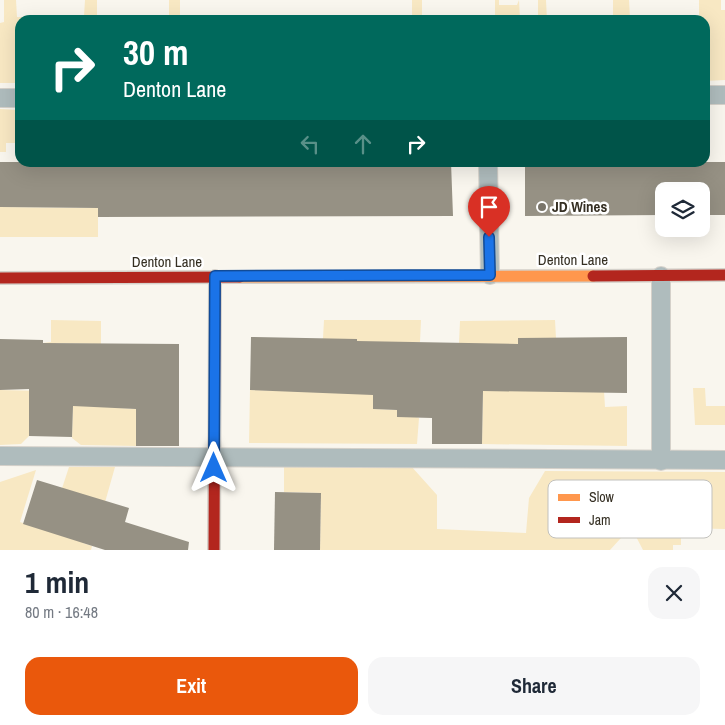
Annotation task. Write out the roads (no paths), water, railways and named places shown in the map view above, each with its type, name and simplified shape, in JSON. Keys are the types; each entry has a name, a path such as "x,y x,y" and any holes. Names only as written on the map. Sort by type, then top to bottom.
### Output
{"street":[{"name":"Denton Lane","path":"0,278 490,275 725,276"},
{"path":"214,550 215,276"}],"lane":[{"path":"710,95 725,95"},
{"path":"0,98 15,98"},
{"path":"488,167 490,275"},
{"path":"661,276 661,461"},
{"path":"0,456 725,460"}],"place":[{"name":"JD Wines","path":"542,207"}]}
